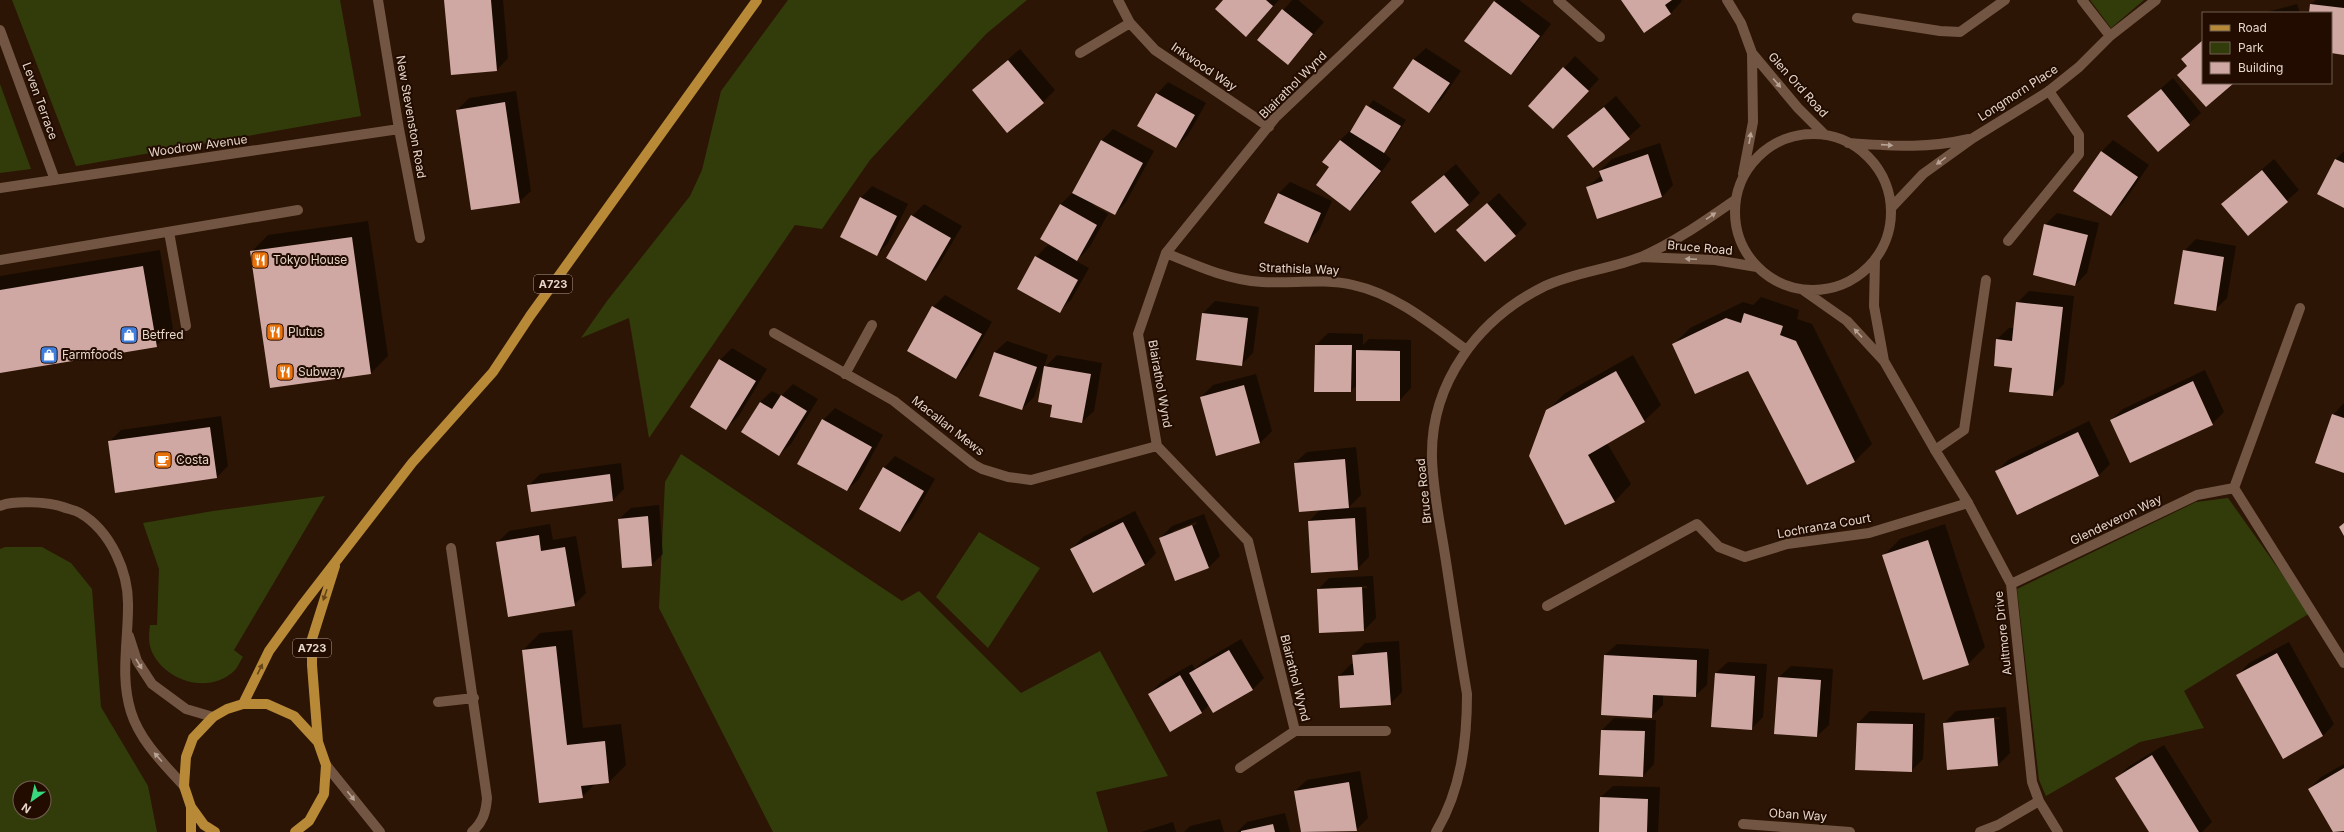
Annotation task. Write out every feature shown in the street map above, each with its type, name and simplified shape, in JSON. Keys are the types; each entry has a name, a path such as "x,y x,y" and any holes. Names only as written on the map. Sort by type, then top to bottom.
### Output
{"main road":[{"name":"A723","path":"244,704 269,651 338,558 412,463 493,372 530,316 757,0"},
{"name":"A723","path":"295,832 309,821 324,794 326,765 318,742 312,664 312,639 338,558"},
{"name":"A723","path":"215,832 204,825 191,807 184,786 186,757 188,751 194,738 213,717 226,709 244,704 267,704 294,716 318,742"},
{"name":"A723","path":"191,807 191,832"}],"street":[{"name":"New Stevenston Road","path":"378,0 399,129 420,238"},
{"name":"Inkwood Way","path":"1118,0 1130,23 1155,50 1269,127"},
{"name":"Blairathol Wynd","path":"1295,731 1248,541 1157,446 1138,334 1166,253 1275,118 1399,0"},
{"path":"1558,0 1600,37"},
{"name":"Glen Ord Road","path":"1727,0 1741,23 1752,53 1753,122 1743,176"},
{"path":"1857,18 1940,31 1960,32 2005,0"},
{"path":"2082,0 2110,36"},
{"name":"Longmorn Place","path":"1891,208 1923,174 1973,138 2048,92 2079,67 2110,36 2156,0"},
{"path":"1080,52 1130,23"},
{"name":"Leven Terrace","path":"0,30 55,180"},
{"name":"Glen Ord Road","path":"1752,53 1798,108 1825,135"},
{"path":"2008,241 2079,154 2079,135 2048,92"},
{"name":"Woodrow Avenue","path":"0,188 399,129"},
{"path":"1801,135 1825,135 1848,143 1870,159 1885,182 1891,208 1888,235 1875,259 1855,278 1830,289 1803,290 1777,282 1757,267 1741,242 1736,224 1735,200 1743,176 1757,156 1777,142 1801,135"},
{"name":"Longmorn Place","path":"1848,143 1910,147 1939,145 1973,138"},
{"name":"Bruce Road","path":"1436,832 1452,794 1464,758 1467,723 1466,694 1438,512 1432,458 1435,421 1442,396 1451,374 1465,349 1489,325 1545,286 1583,272 1641,257 1691,230 1735,200"},
{"path":"0,260 298,210"},
{"path":"169,232 186,326"},
{"name":"Strathisla Way","path":"1166,253 1214,273 1253,280 1333,282 1376,292 1398,302 1465,349"},
{"name":"Bruce Road","path":"1641,257 1715,260 1757,267"},
{"name":"Aultmore Drive","path":"1875,259 1874,306 1884,361"},
{"path":"1935,450 1964,430 1986,280"},
{"name":"Aultmore Drive","path":"1803,290 1847,321 1884,361 1935,450 1968,503 2012,584 2032,782 2039,801 2058,832"},
{"path":"2300,308 2234,488 2344,663"},
{"path":"845,374 872,325"},
{"name":"Macallan Mews","path":"774,333 894,401 973,464 982,469 1008,477 1031,480 1157,446"},
{"name":"Glendeveron Way","path":"2012,584 2197,495 2234,488"},
{"path":"0,506 26,502 57,505 80,513 97,527 113,548 123,574 128,607 126,628 125,688 132,714 154,752 184,786"},
{"name":"Lochranza Court","path":"1547,606 1697,524 1719,547 1745,557 1787,544 1869,533 1968,503"},
{"path":"451,548 474,698 487,798 486,812 479,826 472,832"},
{"path":"126,628 136,661 152,684 186,709 213,717"},
{"path":"438,702 474,698"},
{"name":"Blairathol Wynd","path":"1240,768 1295,731 1386,731"},
{"path":"326,765 380,832"},
{"path":"1980,832 1998,825 2039,801"},
{"name":"Oban Way","path":"1743,824 1850,832"}],"green space":[{"path":"12,0 340,0 361,116 76,166"},
{"path":"788,0 1027,0 986,34 870,160 822,229 795,225 649,438 629,318 581,338 607,301 690,196 702,170 721,91"},
{"path":"2090,0 2144,0 2111,28"},
{"path":"0,84 31,169 0,173"},
{"path":"681,454 902,601 919,591 1021,693 1100,651 1168,776 1096,792 1108,832 773,832 659,608 665,482"},
{"path":"325,496 234,650 243,657 235,670 225,678 213,682 201,683 189,682 167,671 152,652 150,646 150,625 157,625 159,569 143,523 213,511"},
{"path":"2228,498 2310,613 2184,691 2204,728 2140,742 2046,796 2039,780 2017,589 2196,502"},
{"path":"979,532 1040,568 988,648 936,597"},
{"path":"5,547 42,547 71,563 92,589 101,707 148,786 157,832 0,832 0,549"}],"building":[{"path":"444,0 491,0 497,71 451,75"},
{"path":"1223,0 1266,0 1273,6 1246,37 1215,9"},
{"path":"1621,0 1672,0 1665,5 1671,14 1644,33"},
{"path":"1494,1 1540,36 1511,75 1464,41"},
{"path":"2310,4 2344,8 2344,55 2332,53 2332,12 2309,12"},
{"path":"1282,9 1313,34 1288,65 1257,40"},
{"path":"2202,41 2202,84 2233,84 2206,107 2177,75 2187,66 2181,59"},
{"path":"1413,59 1450,83 1429,113 1393,88"},
{"path":"1008,60 1044,103 1007,133 972,90"},
{"path":"1563,67 1589,91 1553,129 1528,106"},
{"path":"2161,89 2190,125 2158,152 2127,116"},
{"path":"1156,93 1195,115 1176,148 1137,126"},
{"path":"505,102 520,203 471,210 456,110"},
{"path":"1366,105 1401,126 1384,153 1350,132"},
{"path":"1604,107 1630,139 1593,168 1567,136"},
{"path":"1101,140 1143,163 1115,215 1072,193"},
{"path":"1340,140 1381,171 1350,211 1316,185 1329,167 1322,162"},
{"path":"2101,151 2138,177 2111,216 2073,191"},
{"path":"1648,154 1662,197 1597,219 1586,187 1603,181 1599,171"},
{"path":"2335,159 2344,163 2344,208 2317,194"},
{"path":"2262,170 2288,202 2248,236 2221,204"},
{"path":"1444,175 1469,205 1435,233 1411,202"},
{"path":"1278,193 1321,213 1308,243 1264,223"},
{"path":"860,197 897,216 877,256 840,237"},
{"path":"1487,203 1516,236 1485,262 1456,230"},
{"path":"1060,204 1097,225 1077,261 1040,239"},
{"path":"911,215 951,238 926,281 886,258"},
{"path":"2044,224 2088,235 2075,286 2033,275"},
{"path":"352,237 371,374 270,388 250,251"},
{"path":"2183,250 2224,257 2216,311 2174,304"},
{"path":"1035,256 1078,280 1060,313 1017,289"},
{"path":"143,266 157,347 0,373 0,290"},
{"path":"2016,302 2063,307 2053,396 2009,392 2012,368 1994,366 1996,339 2012,341"},
{"path":"932,306 982,334 956,379 907,351"},
{"path":"1202,313 1248,318 1242,366 1196,360"},
{"path":"1744,313 1783,326 1780,335 1796,341 1855,462 1807,485 1748,371 1695,394 1672,344 1726,318 1741,323"},
{"path":"1315,345 1352,345 1351,392 1314,392"},
{"path":"1356,350 1400,351 1400,401 1356,401"},
{"path":"994,352 1037,367 1022,410 979,396"},
{"path":"719,359 756,381 726,430 690,407"},
{"path":"1044,366 1091,374 1082,423 1050,417 1052,405 1038,402"},
{"path":"1616,371 1645,422 1588,455 1615,502 1565,525 1529,456 1546,410"},
{"path":"2193,381 2213,425 2130,463 2110,420"},
{"path":"1244,385 1260,443 1216,456 1200,397"},
{"path":"781,395 807,411 779,456 741,432 760,402 772,409"},
{"path":"2332,414 2344,418 2344,473 2315,463"},
{"path":"822,419 872,447 847,491 797,464"},
{"name":"Costa","path":"210,427 217,478 115,493 108,441"},
{"path":"2078,432 2099,476 2017,515 1995,471"},
{"path":"1345,459 1349,508 1299,512 1294,463"},
{"path":"883,467 924,491 900,532 859,509"},
{"path":"610,474 613,501 531,512 527,485"},
{"path":"648,516 652,566 622,568 618,519"},
{"path":"1355,518 1358,570 1311,573 1308,521"},
{"path":"1123,522 1145,565 1093,593 1070,549"},
{"path":"2344,523 2344,536 2339,527"},
{"path":"1192,525 1209,568 1175,581 1159,538"},
{"path":"539,535 541,551 565,547 575,606 508,617 496,542"},
{"path":"1928,540 1969,665 1923,680 1882,555"},
{"path":"1362,587 1364,631 1319,633 1317,589"},
{"path":"556,646 567,745 605,741 609,783 581,786 583,798 539,803 522,650"},
{"path":"1229,650 1253,690 1213,713 1189,673"},
{"path":"1387,652 1391,705 1340,708 1338,676 1354,675 1352,655"},
{"path":"2277,653 2323,736 2283,759 2236,675"},
{"path":"1604,655 1697,660 1696,697 1653,695 1652,718 1601,715"},
{"path":"1715,673 1755,676 1752,730 1711,727"},
{"path":"1180,675 1202,713 1170,732 1148,694"},
{"path":"1778,677 1821,680 1817,737 1774,734"},
{"path":"1994,718 1998,766 1947,770 1943,723"},
{"path":"1857,723 1913,724 1912,772 1855,770"},
{"path":"1601,730 1645,731 1643,777 1599,775"},
{"path":"2152,755 2199,832 2149,832 2115,778"},
{"path":"2344,768 2344,831 2333,832 2308,789"},
{"path":"1349,782 1357,831 1301,832 1294,791"},
{"path":"1600,797 1648,799 1647,832 1599,832"},
{"path":"1273,824 1275,832 1241,832 1241,831"}],"place":[{"name":"Tokyo House","path":"260,260"},
{"name":"Plutus","path":"275,332"},
{"name":"Betfred","path":"129,335"},
{"name":"Farmfoods","path":"49,355"},
{"name":"Subway","path":"285,372"},
{"name":"Costa","path":"163,460"}]}
